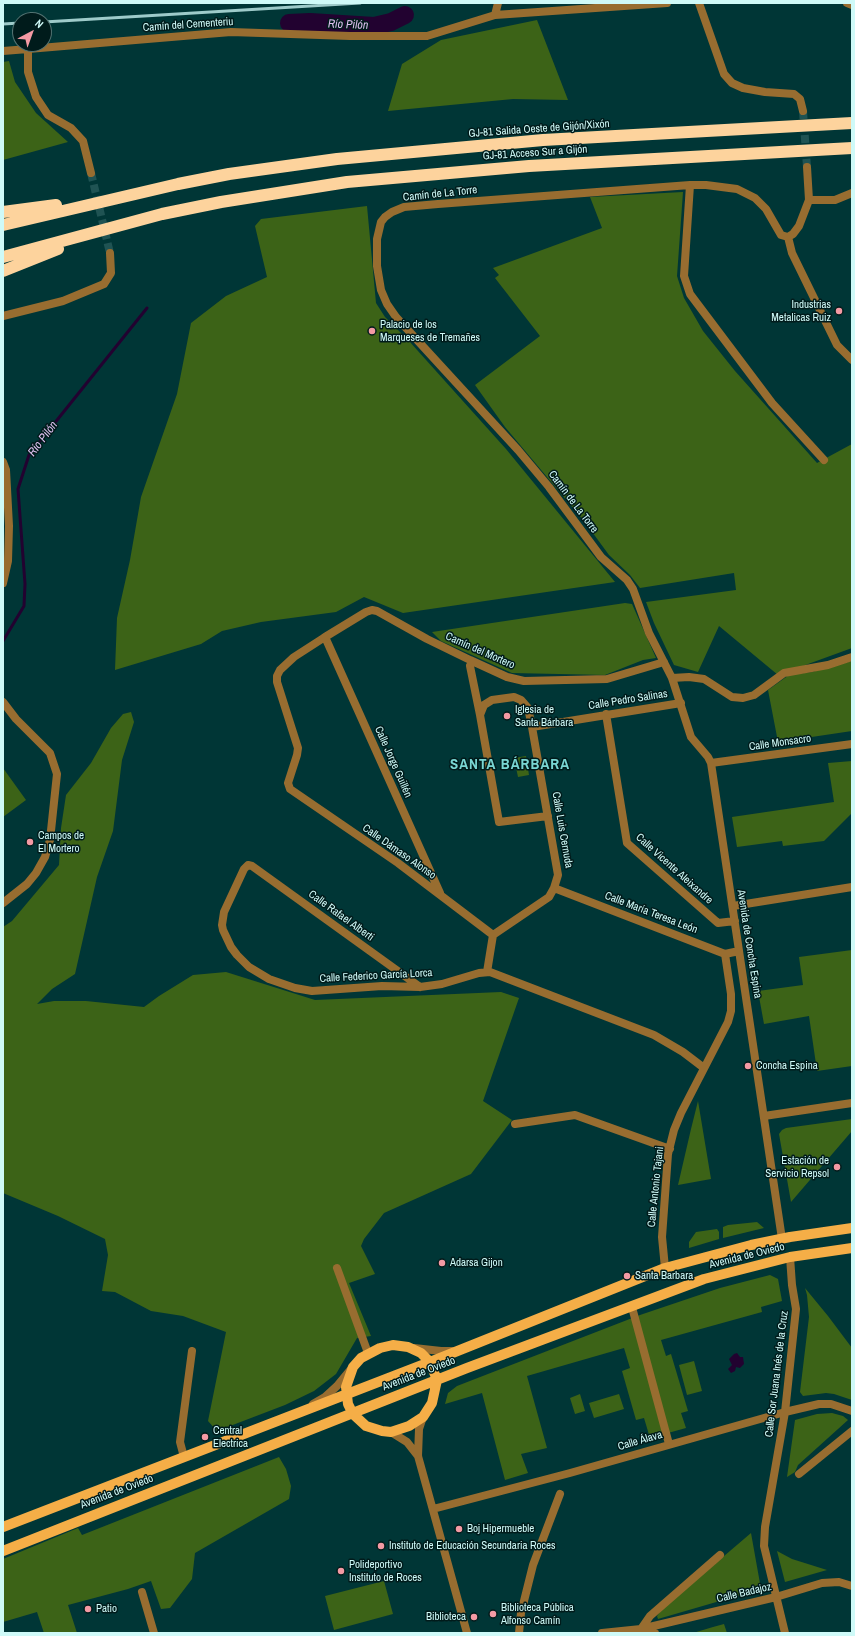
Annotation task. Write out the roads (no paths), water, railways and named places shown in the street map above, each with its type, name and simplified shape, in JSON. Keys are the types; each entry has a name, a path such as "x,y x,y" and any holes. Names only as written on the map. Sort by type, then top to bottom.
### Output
{"highway":[{"name":"GJ-81 Salida Oeste de Gijón/Xixón","path":"140,192 229,174 337,159 543,140 852,123"},
{"name":"GJ-81 Acceso Sur a Gijón","path":"115,227 162,214 222,202 347,182 529,166 852,148"},
{"path":"3,212 140,192"},
{"path":"3,225 140,192"},
{"path":"3,257 115,227"},
{"path":"3,271 115,227"}],"main road":[{"name":"Avenida de Oviedo","path":"3,1527 305,1409 430,1362 664,1268 751,1245 852,1228"},
{"name":"Avenida de Oviedo","path":"3,1551 437,1380 704,1280 790,1257 852,1248"},
{"path":"332,1421 352,1422 382,1431 391,1432 409,1426 423,1417 432,1403 437,1380 430,1362 421,1353 408,1347 393,1345 368,1353 353,1367 348,1378 346,1394 348,1404 353,1414 366,1426"}],"street":[{"name":"Camín del Cementeriu","path":"52,47 231,32 350,36 427,36 495,15 667,3"},
{"path":"699,3 724,74 732,83 743,88 765,92 794,94 800,99 803,111"},
{"path":"847,3 852,5"},
{"path":"495,15 496,4"},
{"path":"28,52 28,72 36,97 48,115 71,128 83,141 92,174"},
{"path":"806,167 809,200 798,226 793,234 788,237 792,253 837,345 852,360"},
{"path":"690,185 684,276 690,294 772,403 824,460"},
{"name":"Camín de La Torre","path":"664,662 649,633 627,580 601,557 549,487 518,450 396,317 387,304 382,290 377,266 377,239 381,222 392,212 404,207 706,185 737,189 755,198 766,209 780,235 788,237"},
{"path":"809,200 835,200 852,193"},
{"path":"3,316 63,301 104,284 111,273 110,253"},
{"path":"3,462 6,470 9,526 8,561 3,583"},
{"name":"Camín del Mortero","path":"324,637 372,610 377,611 427,639 470,660 507,677 524,681 607,679 664,662"},
{"name":"Calle Dámaso Alonso","path":"324,637 294,657 280,670 277,676 277,682 298,748 288,783 290,790 398,863 493,935"},
{"name":"Calle Jorge Guillén","path":"324,637 440,895"},
{"path":"672,678 689,677 704,679 732,697 743,698 754,695 784,673 828,664 852,657"},
{"name":"Avenida de Concha Espina","path":"664,662 672,678 691,737 708,757 711,763 782,1239"},
{"path":"470,666 499,822 548,816"},
{"name":"Calle Luis Cernuda","path":"480,715 484,705 492,700 514,697 521,700 528,708 558,875 554,888"},
{"path":"3,702 16,719 50,753 57,774 50,840 45,857 36,873 27,884 3,903"},
{"name":"Calle Pedro Salinas","path":"532,727 681,703"},
{"name":"Calle Vicente Aleixandre","path":"606,714 627,843 718,923 735,921"},
{"name":"Calle Monsacro","path":"711,763 852,744"},
{"name":"Calle Rafael Alberti","path":"222,925 224,912 244,869 248,865 252,866 420,987"},
{"path":"733,906 852,887"},
{"path":"554,888 549,897 493,935 487,972 654,1036 683,1052 704,1068"},
{"name":"Calle María Teresa León","path":"554,888 725,954"},
{"name":"Calle Federico García Lorca","path":"222,925 225,937 231,947 249,966 269,979 295,988 312,990 382,986 420,987 442,984 487,972"},
{"path":"725,954 739,951"},
{"name":"Calle Antonio Tajani","path":"664,1268 662,1237 670,1149 674,1130 681,1113 728,1022 731,1011 731,994 725,954"},
{"path":"764,1116 852,1103"},
{"path":"515,1124 575,1115 670,1149"},
{"name":"Calle Sor Juana Inés de la Cruz","path":"776,1597 764,1546 765,1527 786,1412 796,1310 791,1280 790,1257"},
{"path":"337,1268 368,1353"},
{"path":"633,1311 669,1444"},
{"path":"408,1347 441,1351 457,1351"},
{"path":"184,1457 180,1442 192,1351"},
{"path":"305,1409 333,1390 353,1367"},
{"name":"Calle Álava","path":"433,1509 570,1473 669,1444 819,1404 831,1404 852,1411"},
{"path":"423,1417 419,1429 418,1456 467,1633"},
{"path":"799,1474 852,1431"},
{"path":"391,1432 407,1442 418,1456"},
{"path":"519,1633 520,1614 533,1565 560,1494"},
{"path":"641,1629 650,1616 720,1555"},
{"name":"Calle Badajoz","path":"641,1629 776,1597 822,1583 839,1582 852,1586"},
{"path":"142,1592 154,1633"},
{"path":"776,1597 785,1633"},
{"path":"602,1633 641,1629 655,1633"}],"waterway":[{"name":"Río Pilón","path":"289,23 310,22 374,26 391,22 405,15"},
{"name":"Río Pilón","path":"3,641 24,606 25,584 18,489 29,455 147,308"}],"tunnel":[{"path":"803,111 807,167"},
{"path":"91,173 110,253"}],"railway":[{"path":"52,22 360,3"},
{"path":"3,24 12,23"}],"place":[{"name":"Industrias Metalicas Ruiz","path":"839,311"},
{"name":"Palacio de los Marqueses de Tremañes","path":"372,331"},
{"name":"Iglesia de Santa Bárbara","path":"507,716"},
{"name":"Campos de El Mortero","path":"30,842"},
{"name":"Concha Espina","path":"748,1066"},
{"name":"Estación de Servicio Repsol","path":"837,1167"},
{"name":"Adarsa Gijon","path":"442,1263"},
{"name":"Santa Barbara","path":"627,1276"},
{"name":"Central Electrica","path":"205,1437"},
{"name":"Boj Hipermueble","path":"459,1529"},
{"name":"Instituto de Educación Secundaria Roces","path":"381,1546"},
{"name":"Polideportivo Instituto de Roces","path":"341,1571"},
{"name":"Patio","path":"88,1609"},
{"name":"Biblioteca Pública Alfonso Camín","path":"493,1614"},
{"name":"Biblioteca","path":"474,1617"}],"district":[{"name":"SANTA BÁRBARA","path":"510,765"}]}
